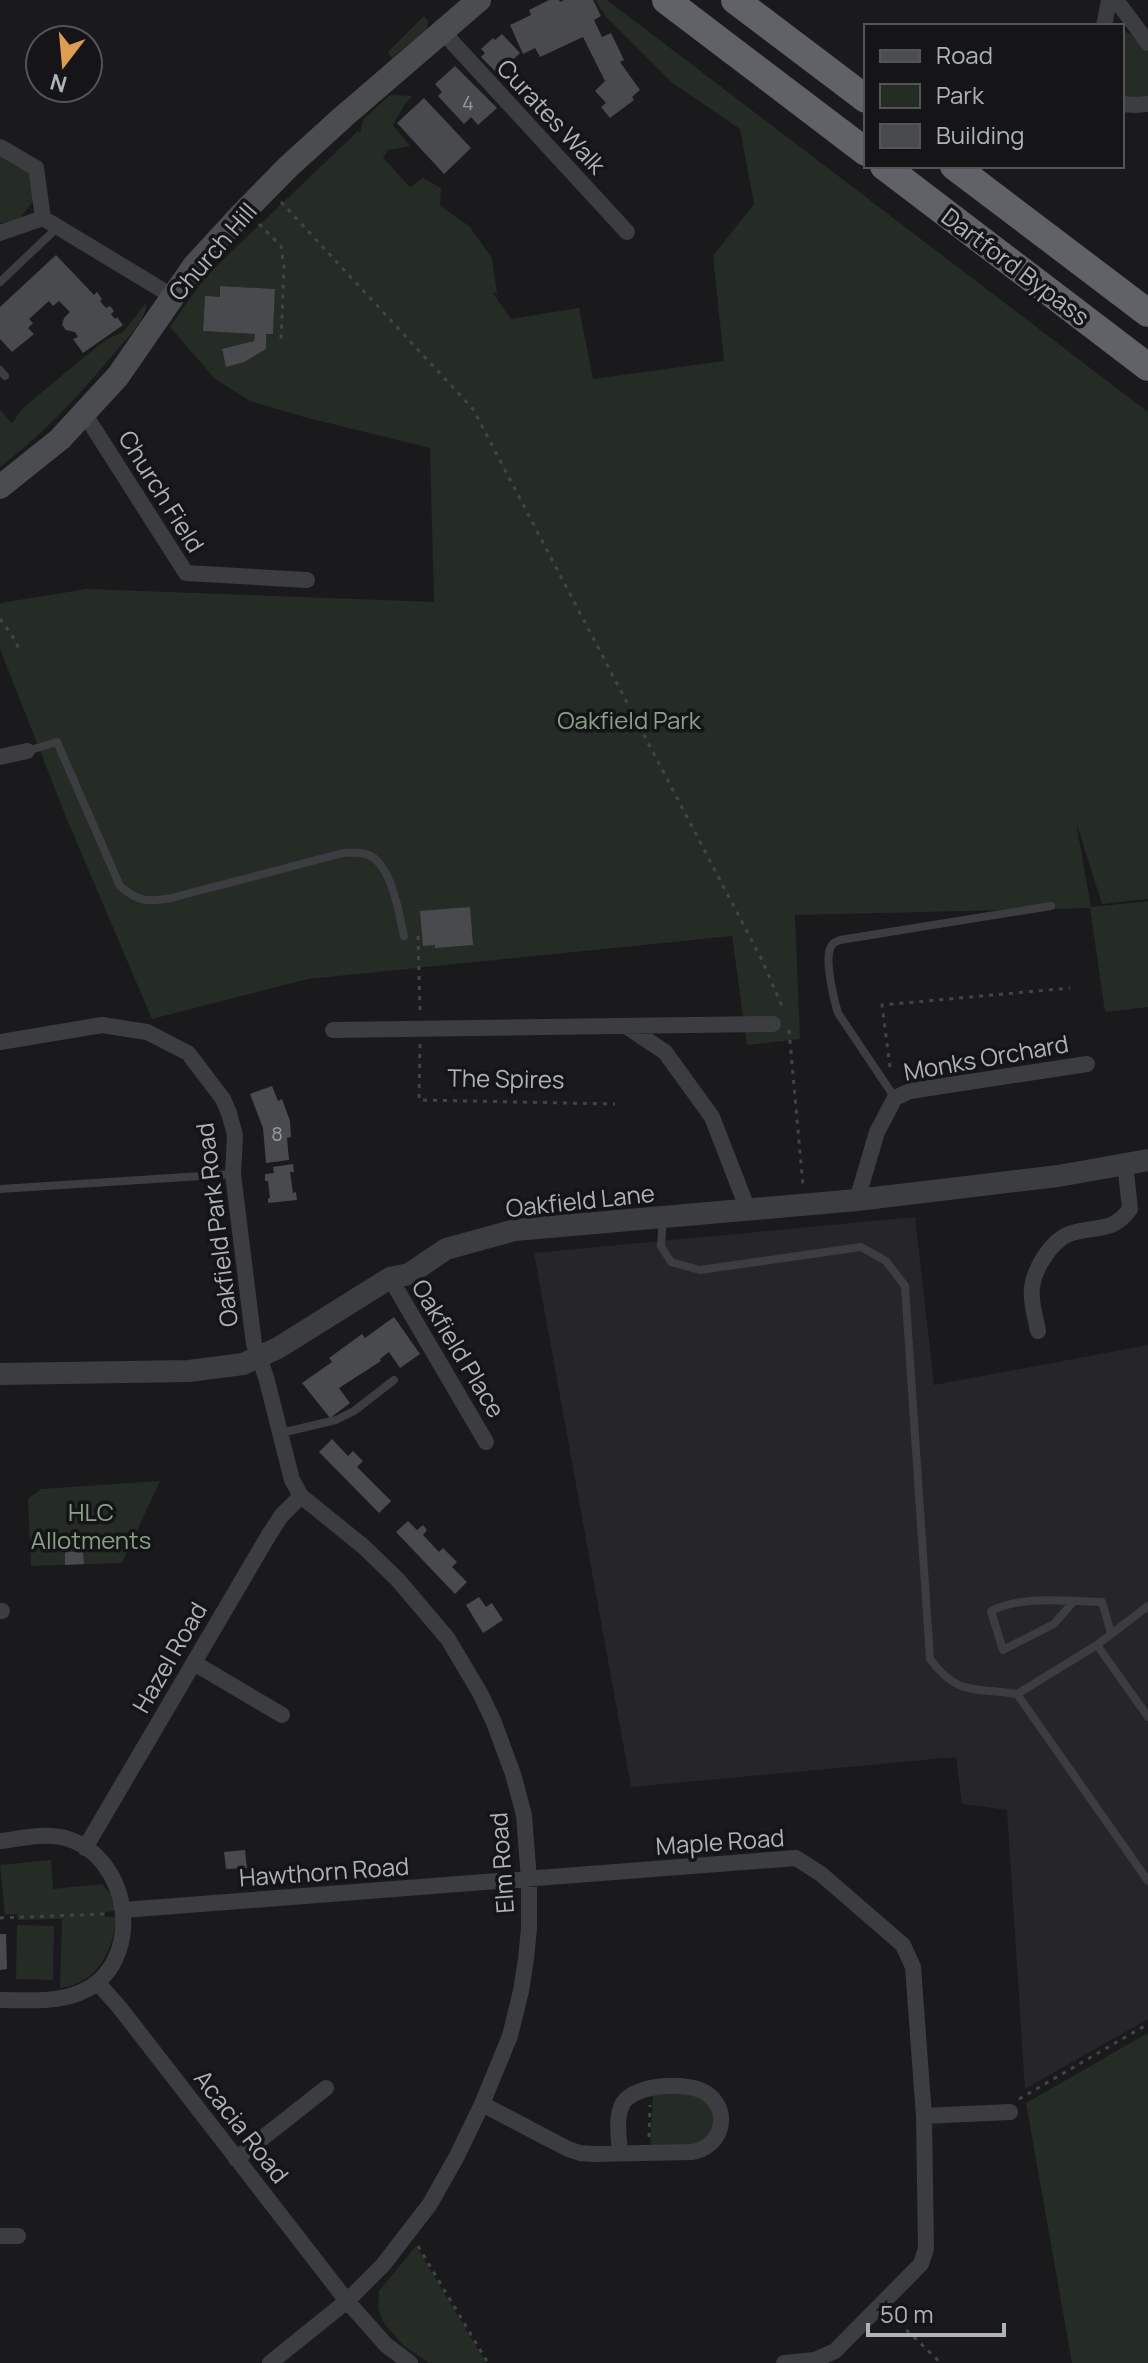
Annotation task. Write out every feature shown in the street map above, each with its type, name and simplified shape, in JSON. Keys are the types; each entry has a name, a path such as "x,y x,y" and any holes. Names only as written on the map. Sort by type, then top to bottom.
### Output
{"highway":[{"path":"666,0 864,150"},
{"path":"735,0 864,97"},
{"name":"Dartford Bypass","path":"887,168 1148,367"},
{"name":"Dartford Bypass","path":"957,168 1148,313"}],"main road":[{"name":"Church Hill","path":"0,487 60,439 118,376 194,266 246,210 343,117 479,0"}],"street":[{"path":"1104,24 1109,0"},
{"path":"1116,0 1148,43"},
{"name":"Curates Walk","path":"442,31 627,232"},
{"path":"1124,104 1148,104"},
{"path":"0,147 36,168 43,218"},
{"path":"43,218 172,296"},
{"path":"0,233 43,218"},
{"name":"Church Field","path":"84,413 186,573 307,580"},
{"path":"0,757 27,751"},
{"name":"The Spires","path":"333,1030 773,1024"},
{"name":"Oakfield Park Road","path":"0,1042 102,1025 147,1032 188,1053 218,1092 229,1113 235,1135 233,1174 254,1340 260,1357"},
{"path":"626,1026 665,1052 712,1117 748,1210"},
{"name":"Monks Orchard","path":"857,1200 877,1132 895,1098 910,1091 1087,1064"},
{"name":"Oakfield Lane","path":"0,1374 189,1371 238,1365 260,1357 390,1278 409,1274 446,1249 515,1230 804,1206 1058,1176 1148,1160"},
{"path":"1038,1331 1032,1289 1047,1250 1068,1235 1121,1221 1130,1209 1125,1163"},
{"name":"Oakfield Place","path":"390,1278 486,1442"},
{"name":"Elm Road","path":"260,1357 290,1473 301,1496 364,1547 429,1615 467,1669 487,1707 513,1774 525,1824 529,1880 529,1940 510,2036 448,2174 426,2211 383,2265 347,2301 270,2363"},
{"name":"Hazel Road","path":"85,1848 270,1533 301,1496"},
{"path":"194,1663 282,1715"},
{"path":"0,1841 50,1836 64,1838 85,1848 106,1865 115,1879 123,1910 123,1933 118,1954 109,1971 97,1982 82,1992 60,1999 0,2000"},
{"name":"Maple Road","path":"529,1880 796,1858 821,1874 903,1945 913,1967 924,2116 926,2249 921,2264 835,2351 826,2357 784,2363"},
{"name":"Hawthorn Road","path":"123,1910 529,1880"},
{"name":"Acacia Road","path":"97,1982 347,2301"},
{"path":"482,2104 573,2151 589,2154 692,2152 702,2150 717,2137 722,2123 716,2103 702,2090 690,2087 651,2087 632,2094 622,2106 620,2153"},
{"path":"236,2159 326,2088"},
{"path":"924,2116 1010,2112"},
{"path":"0,2236 18,2236"},
{"path":"347,2301 386,2345 410,2363"}],"lane":[{"path":"0,282 58,227"},
{"path":"27,751 57,742 120,886 132,897 151,901 171,898 343,853 359,852 373,857 381,866 397,902 404,936"},
{"path":"895,1098 838,1013 829,960 833,943 1051,906"},
{"path":"0,1189 233,1174"},
{"path":"663,1217 661,1246 671,1262 700,1270 861,1247 886,1261 905,1286 930,1659 943,1677 960,1687 1017,1694 1097,1645 1148,1606"},
{"path":"280,1433 336,1420 354,1411 394,1380"},
{"path":"1074,1601 1054,1624 1003,1650 991,1611 1003,1605 1047,1601 1074,1601 1102,1602 1111,1633"},
{"path":"1097,1645 1148,1717"},
{"path":"1017,1694 1148,1881"}],"path":[{"path":"268,188 473,409 762,960 789,1021 804,1206"},
{"path":"246,210 281,246 284,268 281,340"},
{"path":"0,619 20,651"},
{"path":"418,936 421,1029"},
{"name":"Monks Orchard","path":"895,1098 882,1005 1070,988"},
{"name":"The Spires","path":"421,1029 419,1100 615,1104"},
{"path":"0,1918 111,1914 123,1910"},
{"path":"1010,2112 1020,2096 1148,2024"},
{"path":"649,2153 651,2087"},
{"path":"414,2244 488,2363"},
{"path":"881,2305 941,2363"}],"shaded area":[{"path":"915,1217 934,1385 1148,1345 1148,2019 1025,2089 1007,1810 962,1804 956,1757 631,1787 534,1253"}],"green space":[{"name":"Oakfield Park","path":"595,0 607,0 1148,412 1148,899 1102,904 1076,822 1091,907 1148,901 1148,1007 1105,1012 1090,908 795,915 800,1039 747,1045 732,936 308,979 152,1019 66,817 0,649 0,603 87,589 434,602 430,448 250,401 215,379 170,327 204,278 358,131 360,133 363,120 390,95 412,96 393,125 410,146 388,150 383,158 410,187 423,178 441,188 440,206 469,226 492,258 497,293 493,293 511,319 579,308 593,379 724,361 713,256 754,204 740,129 671,82 606,17","holes":["221,286 275,289 273,334 266,334 226,367 222,350 254,341 255,334 203,331 205,297 220,297"]},
{"path":"424,16 428,21 427,29 392,58 388,52"},
{"path":"1124,32 1131,34 1148,52 1148,98 1124,98"},
{"path":"0,154 31,172 35,199 19,219 0,223"},
{"path":"146,303 136,328 90,381 48,426 0,467 0,410 12,423 24,407 82,359 107,339 123,332"},
{"name":"HLC Allotments","path":"160,1481 122,1563 31,1566 28,1499 41,1489"},
{"path":"51,1860 53,1889 102,1884 111,1895 115,1911 105,1912 105,1917 116,1917 112,1941 101,1963 84,1980 60,1988 62,1919 18,1920 17,1914 5,1915 0,1865"},
{"path":"17,1925 54,1926 53,1980 16,1979"},
{"path":"1148,2033 1148,2363 1072,2363 1026,2103"},
{"path":"653,2091 697,2092 717,2115 705,2144 650,2150"},
{"path":"416,2246 486,2363 429,2363 403,2345 383,2322 378,2308 379,2291"}],"building":[{"path":"549,0 593,0 601,16 594,20 602,37 611,33 624,60 620,62 640,90 632,97 634,100 610,118 601,107 606,103 595,91 605,81 583,37 540,57 535,48 523,54 510,25 531,15 529,10"},
{"path":"502,34 520,53 498,74 481,57 485,53 481,49"},
{"path":"455,66 497,108 478,125 471,117 464,124 438,96 442,92 435,84"},
{"path":"424,98 471,148 444,174 397,123"},
{"path":"56,255 94,295 97,292 102,299 100,301 106,308 110,306 114,311 111,314 123,325 83,353 73,339 78,337 75,332 66,330 62,325 70,312 59,301 53,306 49,301 29,319 33,323 28,328 34,334 12,352 0,339 0,307"},
{"path":"220,286 275,289 273,334 266,334 266,349 244,362 226,367 222,349 254,341 255,334 203,331 205,296 220,297"},
{"path":"470,907 473,945 423,946 420,911"},
{"path":"272,1086 278,1101 282,1099 290,1121 291,1137 287,1138 289,1160 266,1163 263,1128 250,1094"},
{"path":"293,1164 294,1172 290,1172 297,1200 268,1203 270,1198 265,1174 274,1173 273,1167"},
{"path":"394,1317 420,1354 400,1368 389,1352 381,1361 339,1388 350,1403 330,1418 302,1383 332,1362 329,1358 362,1334 365,1338"},
{"path":"332,1439 348,1456 353,1451 363,1461 357,1467 391,1501 379,1513 319,1452"},
{"path":"408,1521 417,1530 423,1525 427,1530 423,1535 439,1552 443,1548 457,1562 452,1567 467,1582 455,1594 396,1532"},
{"path":"83,1551 84,1564 65,1565 65,1552"},
{"path":"479,1597 486,1607 492,1603 503,1620 483,1633 466,1605"},
{"path":"245,1850 247,1868 226,1869 224,1852"},
{"path":"0,1934 6,1934 7,1969 0,1970"}]}
